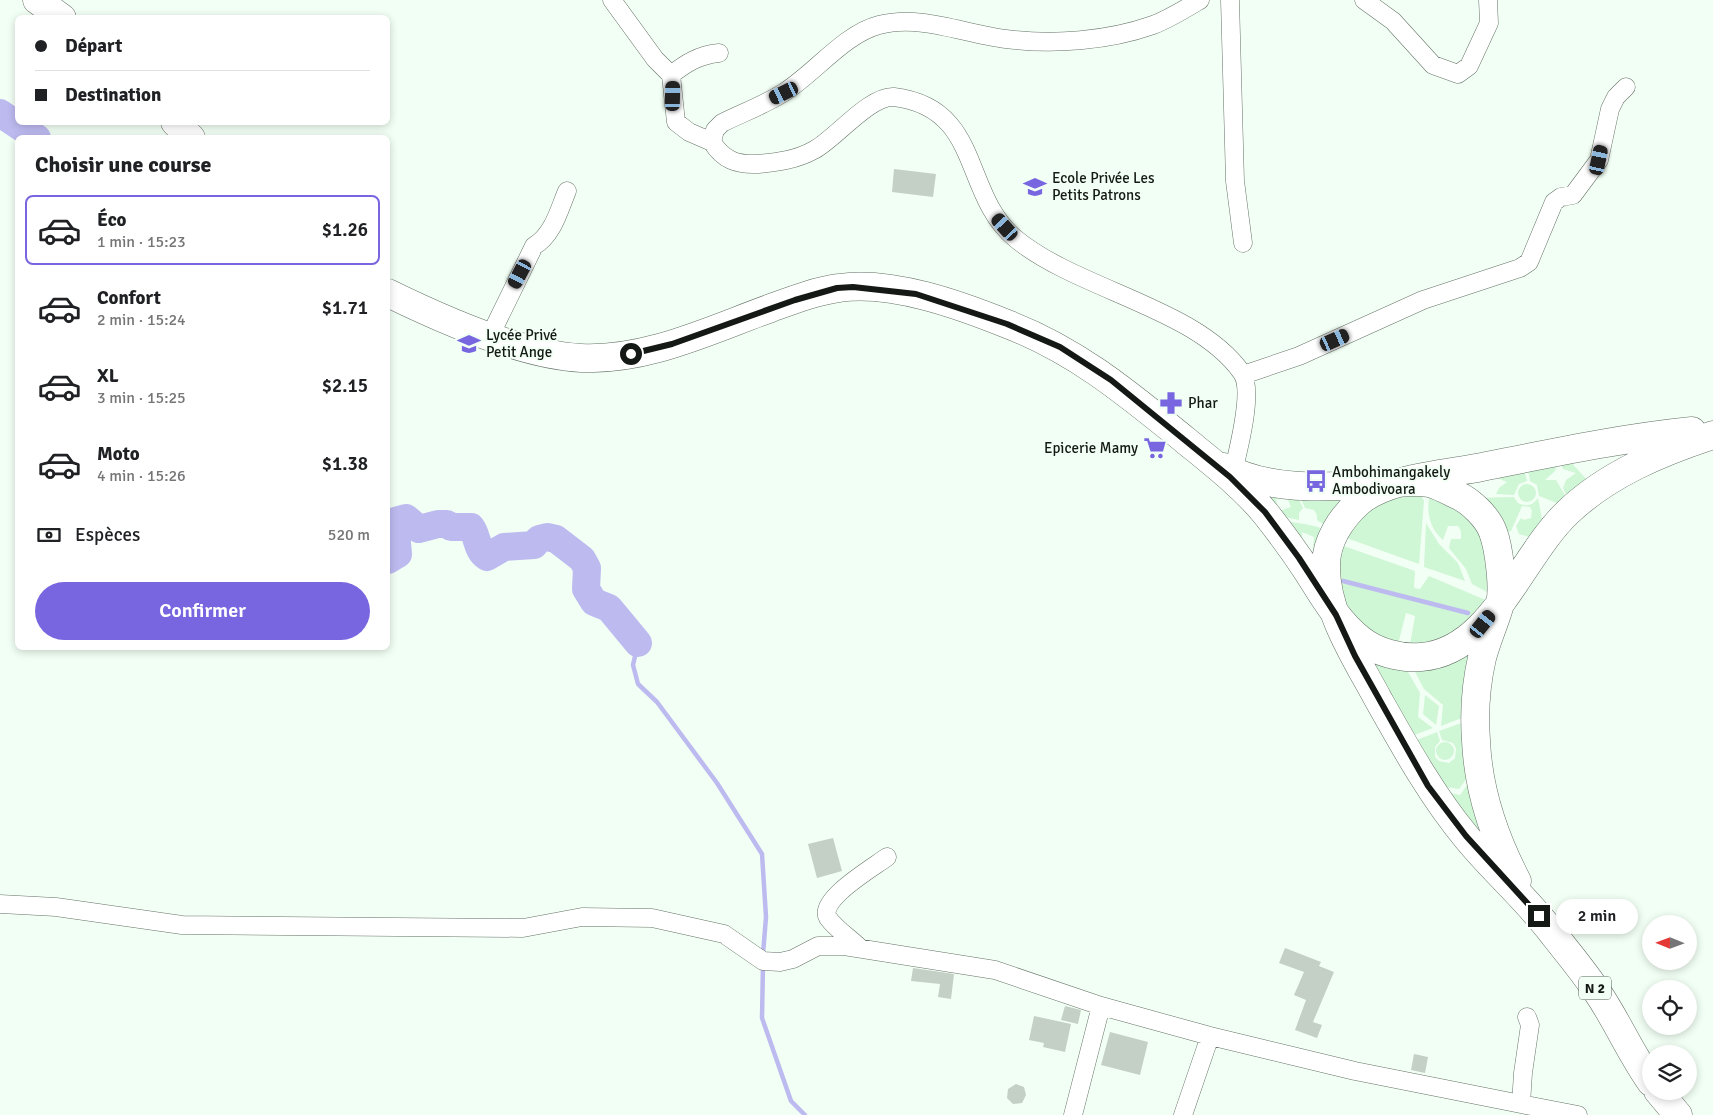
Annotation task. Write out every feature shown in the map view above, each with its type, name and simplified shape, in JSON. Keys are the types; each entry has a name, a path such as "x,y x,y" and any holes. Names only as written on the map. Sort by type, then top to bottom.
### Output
{"main road":[{"path":"37,0 58,15"},
{"path":"178,125 188,135"},
{"path":"390,294 490,336 545,352 579,358 619,356 672,344 795,300 837,288 878,288 916,294 1007,324 1060,347 1111,380 1209,460 1231,475 1265,512 1299,558 1336,615 1359,664 1428,786 1466,836 1499,874 1527,901"},
{"path":"1713,429 1654,435 1536,456 1398,483 1370,494 1358,502 1338,527 1329,543 1326,563 1327,582 1336,615 1362,641 1381,651 1403,656 1422,657 1448,651 1474,634 1501,602 1544,538 1565,515 1586,497 1652,458 1676,447 1713,435"},
{"path":"1231,475 1314,488 1429,483 1460,496 1477,509 1493,532 1499,561 1501,602 1482,659 1476,694 1476,740 1480,777 1488,814 1503,855 1527,901"},
{"name":"N 2","path":"1527,901 1598,992 1642,1067"},
{"path":"1666,1100 1678,1115"}],"street":[{"path":"612,0 655,59 671,76 676,122 689,132 712,142 720,154 733,161 750,164 788,161 815,150 877,101 892,97 929,106 945,118 958,134 995,216 1015,238 1041,258 1186,326 1210,341 1230,359 1243,375 1246,400 1243,434 1231,475"},
{"path":"712,142 715,130 722,123 784,93 859,34 877,25 901,21 943,26 1006,40 1061,42 1111,36 1153,25 1200,0"},
{"path":"1230,0 1235,181 1243,243"},
{"path":"1364,0 1393,20 1432,65 1458,74 1469,66 1489,23 1488,0"},
{"path":"671,76 688,62 705,54 718,53"},
{"path":"1243,375 1299,356 1423,300 1520,268 1529,262 1554,202 1561,197 1573,195 1599,160 1610,109 1626,86"},
{"path":"490,336 534,246 543,241 550,230 567,191"},
{"path":"860,948 828,917 826,910 831,898 888,857"},
{"path":"0,904 56,907 192,925 523,928 582,916 652,918 724,934 763,960 780,962 793,959 818,946 860,948 995,970 1101,1006 1210,1036 1356,1071 1578,1115"},
{"path":"1073,1115 1101,1006"},
{"path":"1521,1104 1530,1024 1528,1017"},
{"path":"1183,1115 1210,1036"}],"green space":[{"path":"1566,457 1589,482 1568,499 1563,488 1566,480 1576,473 1563,469 1559,460 1555,471 1545,480 1556,480 1568,500 1562,505 1539,496 1537,485 1530,481 1527,464"},
{"path":"1523,465 1527,481 1519,484 1514,495 1496,494 1499,488 1507,482 1497,478 1494,471"},
{"path":"1527,484 1533,487 1536,493 1533,499 1527,502 1521,499 1518,493 1521,487"},
{"path":"1275,490 1295,492 1303,508 1299,513 1299,520 1275,515 1279,511 1291,507 1286,495 1276,499 1278,510 1268,508"},
{"path":"1419,491 1424,501 1419,564 1341,536 1360,509"},
{"path":"1298,492 1347,493 1329,528 1317,520 1314,510 1305,508"},
{"path":"1430,494 1443,495 1484,532 1491,594 1472,584 1466,569 1449,548 1451,539 1461,539 1461,531 1458,526 1448,526 1443,540 1438,535 1430,519 1428,507"},
{"path":"1514,497 1518,503 1524,505 1534,503 1538,498 1543,525 1533,538 1519,534 1516,526 1521,518 1524,520 1531,518 1532,511 1530,507 1522,506 1511,531 1502,534 1473,498"},
{"path":"1279,520 1311,525 1328,531 1319,563 1303,548 1313,552 1314,537 1302,532 1302,547"},
{"path":"1426,523 1439,544 1458,563 1465,581 1424,567"},
{"path":"1338,544 1415,571 1414,588 1420,589 1429,576 1488,601 1459,636 1409,651 1415,616 1406,613 1397,648 1389,647 1342,605"},
{"path":"1480,641 1467,716 1441,726 1443,705 1424,689 1412,666"},
{"path":"1365,652 1404,665 1420,693 1418,717 1433,728 1409,737"},
{"path":"1425,695 1439,706 1436,725 1423,714"},
{"path":"1467,721 1470,774 1459,789 1439,786 1412,742 1437,732 1440,741 1435,747 1435,757 1439,761 1449,763 1455,758 1456,748 1453,743 1442,740 1439,731"},
{"path":"1445,742 1451,745 1454,751 1451,757 1445,760 1439,757 1436,751 1439,745"},
{"path":"1472,778 1493,849 1445,792 1460,795"}],"building":[{"path":"894,169 936,174 933,197 892,192"},
{"path":"833,838 842,871 817,878 808,844"},
{"path":"1285,948 1321,962 1319,966 1334,972 1313,1022 1322,1025 1317,1038 1295,1030 1306,1000 1294,995 1304,972 1279,963"},
{"path":"913,968 954,974 951,999 938,997 940,984 911,981"},
{"path":"1065,1006 1081,1010 1078,1024 1061,1020"},
{"path":"1034,1016 1071,1024 1065,1052 1043,1047 1044,1043 1029,1040"},
{"path":"1110,1032 1148,1042 1140,1075 1101,1065"},
{"path":"1414,1054 1428,1057 1425,1073 1411,1070"},
{"path":"1016,1084 1024,1087 1026,1095 1022,1103 1013,1104 1007,1098 1008,1089"}],"waterway":[{"path":"0,113 15,123"},
{"path":"18,125 33,135"},
{"path":"390,559 398,554 395,521 406,518 419,529 438,524 447,524 451,527 471,527 481,551 487,557 504,547 534,545 539,539 547,537 556,539 582,559 587,568 586,589 594,602 609,608 638,643"},
{"path":"1343,581 1468,613"},
{"path":"638,643 633,665 638,684 657,702 717,783 762,854 766,917 763,954"},
{"path":"763,964 762,1018 791,1101 805,1115"}],"place":[{"name":"Ecole Privée Les Petits Patrons","path":"1035,187"},
{"name":"Lycée Privé Petit Ange","path":"469,344"},
{"name":"Phar","path":"1171,403"},
{"name":"Epicerie Mamy","path":"1155,448"},
{"name":"Ambohimangakely Ambodivoara","path":"1316,481"}],"route":[{"path":"631,354 672,344 795,300 837,288 853,287 878,288 916,294 1007,324 1060,347 1111,380 1230,477 1265,512 1299,558 1336,615 1355,656 1402,744 1428,786 1466,836 1539,916"}]}
